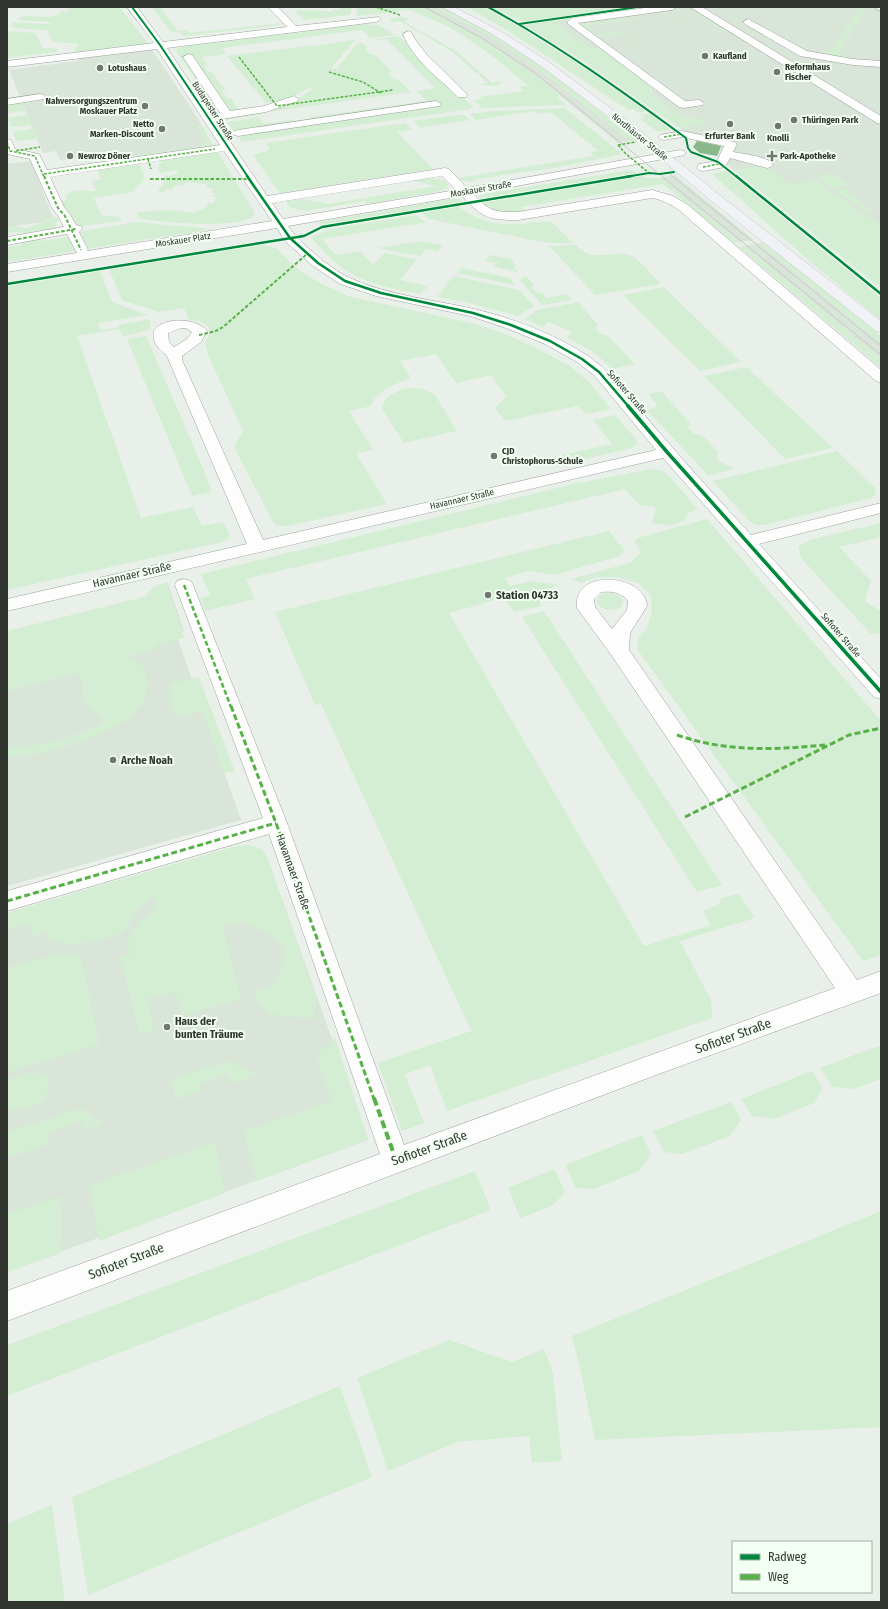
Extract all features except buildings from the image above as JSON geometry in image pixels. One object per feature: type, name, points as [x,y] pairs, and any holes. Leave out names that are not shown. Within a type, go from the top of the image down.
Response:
[{"type":"main road","name":"Nordhäuser Straße","points":[[447,7],[497,32],[545,64],[625,124],[881,328]]},
{"type":"main road","name":"Nordhäuser Straße","points":[[460,7],[528,46],[643,124]]},
{"type":"main road","name":"Nordhäuser Straße","points":[[660,135],[782,240],[822,281]]},
{"type":"street","name":"Budapester Straße","points":[[132,7],[160,45],[221,148],[281,223]]},
{"type":"street","points":[[273,7],[293,28]]},
{"type":"street","points":[[669,7],[573,21],[572,23],[683,105],[699,103]]},
{"type":"street","points":[[695,7],[881,121]]},
{"type":"street","points":[[647,10],[660,19]]},
{"type":"street","points":[[742,18],[804,54],[879,65]]},
{"type":"street","points":[[7,64],[65,54],[160,45],[376,19]]},
{"type":"street","points":[[408,34],[409,40],[418,52],[462,95]]},
{"type":"street","points":[[189,63],[225,115],[266,109],[294,99]]},
{"type":"street","points":[[7,102],[40,97]]},
{"type":"street","points":[[238,133],[436,104]]},
{"type":"street","points":[[660,135],[679,132],[731,144],[726,163]]},
{"type":"street","points":[[679,132],[688,141],[688,148],[692,152],[726,163]]},
{"type":"street","points":[[8,147],[40,147]]},
{"type":"street","points":[[7,268],[82,253],[74,229],[58,208],[35,156],[8,147]]},
{"type":"street","points":[[44,174],[150,164],[221,148]]},
{"type":"street","name":"Moskauer Straße","points":[[281,223],[680,153]]},
{"type":"street","points":[[703,167],[726,163],[741,156],[767,164]]},
{"type":"street","points":[[264,200],[445,172],[481,209],[488,214],[508,216],[528,215],[652,194],[664,196],[672,199],[881,378]]},
{"type":"street","name":"Moskauer Platz","points":[[82,253],[281,223]]},
{"type":"street","name":"Sofioter Straße","points":[[281,223],[290,238],[300,248],[328,271],[345,281],[381,294],[473,313],[511,325],[565,349],[599,372],[667,452],[749,541],[881,692]]},
{"type":"street","points":[[7,241],[74,229]]},
{"type":"street","points":[[174,355],[174,360],[258,546]]},
{"type":"street","name":"Havannaer Straße","points":[[7,605],[667,452]]},
{"type":"street","points":[[749,541],[881,508]]},
{"type":"street","name":"Havannaer Straße","points":[[184,585],[276,823],[396,1160]]},
{"type":"street","points":[[619,651],[852,993]]},
{"type":"street","points":[[7,901],[276,823]]},
{"type":"street","name":"Sofioter Straße","points":[[7,1306],[396,1160],[881,982]]},
{"type":"shaded area","points":[[119,7],[149,45],[76,54],[74,50],[79,44],[53,42],[47,30],[13,28],[11,22],[48,24],[50,22],[17,20],[22,16],[57,16],[62,11],[66,12],[69,9],[66,8]]},
{"type":"shaded area","points":[[152,7],[168,7],[161,9],[178,31],[187,30],[189,33],[283,23],[280,25],[184,36],[179,32],[171,32]]},
{"type":"shaded area","points":[[341,7],[352,7],[350,15],[304,20],[295,11],[313,10],[332,12],[333,9],[339,10]]},
{"type":"shaded area","points":[[357,7],[420,7],[478,38],[512,60],[561,96],[557,97],[566,105],[482,108],[474,100],[481,99],[480,97],[524,91],[519,87],[528,86],[499,61],[449,27],[407,10],[358,16]]},
{"type":"shaded area","points":[[420,7],[435,7],[502,43],[541,70],[630,141],[618,143],[552,89],[496,49],[445,19]]},
{"type":"shaded area","points":[[435,7],[442,7],[449,10],[514,47],[638,140],[630,141],[560,86],[512,51],[462,20]]},
{"type":"shaded area","points":[[467,7],[483,7],[516,25],[574,61],[646,111],[638,113],[634,109],[628,110],[510,32]]},
{"type":"shaded area","points":[[492,7],[631,7],[523,22]]},
{"type":"shaded area","points":[[631,7],[881,7],[881,288],[717,156],[696,151],[693,147],[697,141],[680,128],[582,60],[520,22]]},
{"type":"shaded area","points":[[652,7],[554,22],[592,49],[600,48],[651,84],[652,91],[654,93],[650,94],[682,117],[696,117],[706,124],[680,128],[582,60],[526,25]]},
{"type":"shaded area","points":[[858,7],[875,8],[866,8],[839,53],[848,55],[846,58],[820,54],[821,51],[831,52]]},
{"type":"shaded area","points":[[693,9],[730,31],[726,32],[707,20],[682,24],[696,33],[693,33],[661,13],[673,12],[665,14],[681,23],[706,20],[690,10],[681,11]]},
{"type":"shaded area","points":[[644,16],[646,18],[587,26],[597,34],[616,32],[624,34],[640,44],[628,44],[635,43],[621,34],[597,37],[579,25]]},
{"type":"shaded area","points":[[400,17],[410,19],[403,21],[456,51],[492,83],[501,81],[501,84],[495,86],[481,84],[488,83],[453,52],[400,21],[391,22],[391,19]]},
{"type":"shaded area","points":[[366,24],[380,26],[395,35],[370,38],[362,30],[222,48],[226,54],[202,57],[207,65],[204,66],[208,72],[212,72],[225,90],[222,91],[227,98],[231,98],[240,111],[262,112],[263,114],[226,120],[216,109],[176,51],[177,49],[186,46]]},
{"type":"shaded area","points":[[11,31],[35,33],[43,48],[59,49],[56,52],[7,58],[7,33]]},
{"type":"shaded area","points":[[398,36],[473,107],[470,109],[242,142],[227,122],[259,117],[264,124],[310,119],[310,117],[385,108],[426,100],[417,91],[435,88],[386,39],[371,40]]},
{"type":"shaded area","points":[[365,38],[355,40],[331,68],[336,69],[357,44],[362,42],[368,48],[365,49],[371,55],[374,54],[392,72],[388,73],[395,80],[398,79],[411,92],[268,112],[301,97],[313,89],[308,88],[288,100],[266,103],[227,56],[315,46]]},
{"type":"shaded area","points":[[151,48],[196,116],[213,146],[101,162],[99,160],[85,162],[82,157],[60,160],[56,151],[43,153],[9,70],[78,61],[77,58]]},
{"type":"shaded area","points":[[29,101],[35,103],[23,104],[26,112],[7,113],[7,104]]},
{"type":"shaded area","points":[[565,108],[621,153],[619,155],[548,169],[473,180],[474,182],[464,181],[458,178],[593,156],[590,152],[598,151],[551,112],[539,114],[535,111],[476,120],[470,114],[493,111]]},
{"type":"shaded area","points":[[649,113],[672,130],[658,132],[640,119],[645,118],[641,115]]},
{"type":"shaded area","points":[[27,114],[32,126],[11,127],[8,118]]},
{"type":"shaded area","points":[[464,115],[470,120],[420,128],[413,121]]},
{"type":"shaded area","points":[[405,123],[412,129],[397,132],[433,169],[280,193],[253,155],[267,151],[269,148],[266,143]]},
{"type":"shaded area","points":[[202,125],[213,146],[101,162],[100,160],[201,146],[205,142],[196,126]]},
{"type":"shaded area","points":[[33,127],[37,139],[16,141],[13,132],[31,129]]},
{"type":"shaded area","points":[[697,141],[721,146],[717,156],[700,153],[693,147]]},
{"type":"shaded area","points":[[217,151],[254,212],[254,216],[245,220],[216,224],[164,222],[139,218],[137,213],[156,210],[172,210],[195,213],[197,210],[203,210],[208,203],[213,203],[217,197],[212,197],[214,193],[210,193],[213,188],[205,188],[207,184],[186,182],[183,186],[175,185],[172,190],[166,189],[164,193],[159,192],[160,191],[158,190],[163,185],[164,176],[178,174],[176,170],[160,173],[158,167],[163,159]]},
{"type":"shaded area","points":[[31,161],[53,218],[44,219],[44,222],[7,227],[7,164]]},
{"type":"shaded area","points":[[139,163],[145,178],[132,192],[94,198],[101,215],[120,217],[121,221],[76,227],[66,207],[63,207],[60,201],[66,200],[65,197],[71,192],[96,191],[92,181],[101,180],[97,169]]},
{"type":"shaded area","points":[[764,165],[791,184],[815,180],[881,225],[881,288],[734,170]]},
{"type":"shaded area","points":[[632,170],[637,173],[478,199],[483,194]]},
{"type":"shaded area","points":[[726,171],[881,298],[881,320],[815,266],[712,174]]},
{"type":"shaded area","points":[[832,173],[849,185],[833,188],[816,176]]},
{"type":"shaded area","points":[[675,175],[754,240],[739,242],[660,178]]},
{"type":"shaded area","points":[[641,176],[648,178],[660,178],[739,242],[734,243],[663,184],[521,207],[526,212],[496,211],[485,207],[481,203]]},
{"type":"shaded area","points":[[427,178],[444,180],[449,186],[446,189],[435,192],[368,204],[365,201],[305,211],[291,208],[285,201],[302,199],[329,204],[436,186],[410,180]]},
{"type":"shaded area","points":[[847,188],[851,191],[847,192],[874,211],[868,212],[836,190]]},
{"type":"shaded area","points":[[457,198],[462,202],[321,225],[318,222]]},
{"type":"shaded area","points":[[458,206],[470,215],[492,223],[520,224],[543,221],[552,222],[573,243],[550,243],[537,241],[429,219],[422,213]]},
{"type":"shaded area","points":[[416,215],[422,220],[428,222],[322,239],[336,255],[360,251],[373,265],[385,253],[417,259],[400,280],[428,286],[421,294],[386,287],[353,274],[342,268],[324,252],[311,237],[330,229]]},
{"type":"shaded area","points":[[58,217],[59,221],[55,222],[57,228],[25,233],[7,233],[7,227],[15,226],[26,228],[44,222],[43,219]]},
{"type":"shaded area","points":[[136,222],[213,229],[86,249],[78,232]]},
{"type":"shaded area","points":[[69,237],[76,251],[7,262],[7,247],[21,245],[20,241],[40,238],[41,241]]},
{"type":"shaded area","points":[[419,241],[443,245],[437,251],[426,249],[420,256],[377,248]]},
{"type":"shaded area","points":[[765,242],[881,336],[881,343],[759,243]]},
{"type":"shaded area","points":[[759,243],[881,343],[881,359],[744,246]]},
{"type":"shaded area","points":[[258,244],[276,248],[300,271],[323,285],[351,297],[476,324],[510,336],[538,349],[571,367],[591,384],[611,409],[586,414],[577,406],[505,421],[495,408],[506,396],[491,375],[456,383],[436,354],[400,361],[411,378],[387,388],[377,396],[371,406],[349,411],[373,450],[356,453],[387,504],[287,526],[277,526],[272,520],[234,447],[243,431],[208,355],[205,342],[211,332],[207,326],[202,323],[189,320],[184,308],[159,312],[122,300],[109,269]]},
{"type":"shaded area","points":[[577,245],[582,251],[588,254],[625,254],[632,256],[661,284],[595,295],[549,246]]},
{"type":"shaded area","points":[[744,246],[881,359],[881,368],[739,247]]},
{"type":"shaded area","points":[[490,255],[511,259],[516,265],[514,268],[518,272],[494,267],[496,263],[484,261]]},
{"type":"shaded area","points":[[461,268],[510,278],[515,285],[457,273]]},
{"type":"shaded area","points":[[100,271],[112,302],[148,315],[98,323],[101,330],[149,319],[151,327],[146,331],[123,336],[120,329],[77,336],[141,518],[193,507],[202,526],[223,522],[229,533],[229,538],[222,542],[7,590],[7,286]]},
{"type":"shaded area","points":[[453,276],[519,290],[534,306],[518,316],[465,302],[437,297]]},
{"type":"shaded area","points":[[526,276],[534,285],[532,288],[536,292],[542,293],[546,298],[567,294],[572,300],[542,305],[520,280]]},
{"type":"shaded area","points":[[664,287],[741,362],[700,371],[623,295]]},
{"type":"shaded area","points":[[578,302],[598,325],[595,328],[601,334],[608,336],[635,364],[612,369],[596,354],[567,337],[573,332],[548,322],[542,327],[525,319],[537,310]]},
{"type":"shaded area","points":[[146,336],[212,492],[192,496],[127,339]]},
{"type":"shaded area","points":[[747,367],[833,448],[785,459],[704,376]]},
{"type":"shaded area","points":[[409,388],[424,389],[435,395],[457,431],[404,443],[382,409],[385,400],[391,394]]},
{"type":"shaded area","points":[[661,391],[690,423],[688,427],[693,433],[702,435],[719,453],[716,458],[734,469],[708,476],[647,410],[655,408],[657,404],[648,394]]},
{"type":"shaded area","points":[[615,415],[636,439],[637,444],[632,448],[567,463],[562,455],[612,444],[593,420]]},
{"type":"shaded area","points":[[837,451],[875,488],[876,493],[871,498],[764,525],[756,525],[750,522],[713,481]]},
{"type":"shaded area","points":[[651,469],[663,471],[670,477],[697,509],[688,513],[685,520],[671,526],[652,523],[656,507],[639,505],[625,489],[246,579],[255,599],[205,611],[201,598],[210,595],[201,574],[574,484]]},
{"type":"shaded area","points":[[707,519],[881,721],[881,955],[863,961],[637,649],[638,639],[647,628],[652,611],[651,596],[639,583],[616,577],[596,577],[581,583],[571,579],[630,563],[641,552],[634,541],[641,537]]},
{"type":"shaded area","points":[[881,523],[881,537],[839,547],[871,581],[865,601],[881,612],[881,633],[871,634],[801,558],[798,547],[809,540]]},
{"type":"shaded area","points":[[609,531],[625,551],[619,556],[555,575],[529,571],[504,578],[510,586],[532,581],[559,585],[539,592],[541,606],[515,612],[503,598],[449,613],[644,946],[711,925],[703,911],[721,903],[719,899],[738,893],[755,918],[680,941],[711,1000],[712,1018],[447,1111],[430,1065],[405,1074],[424,1123],[402,1131],[378,1063],[471,1031],[321,704],[315,705],[275,612]]},
{"type":"shaded area","points":[[166,583],[184,638],[156,645],[156,649],[127,657],[142,665],[147,681],[145,697],[134,713],[126,721],[85,740],[34,754],[19,757],[7,757],[7,747],[32,746],[57,741],[104,723],[88,705],[82,695],[82,684],[78,673],[12,690],[7,694],[7,631],[144,597],[154,587]]},
{"type":"shaded area","name":"Arche Noah","points":[[168,583],[184,631],[176,634],[241,820],[7,886],[7,634],[144,601],[158,585]]},
{"type":"shaded area","points":[[610,593],[618,595],[623,600],[622,606],[615,610],[606,610],[599,606],[597,602],[597,598],[602,594]]},
{"type":"shaded area","points":[[544,611],[722,885],[697,892],[522,617]]},
{"type":"shaded area","points":[[199,677],[235,772],[224,773],[203,711],[176,718],[170,696],[172,683]]},
{"type":"shaded area","name":"Haus der bunten Träume","points":[[247,845],[259,848],[266,854],[368,1140],[7,1271],[7,913],[233,847]]},
{"type":"shaded area","points":[[247,845],[259,848],[266,854],[317,1001],[313,1019],[270,1014],[257,1002],[254,991],[271,986],[281,970],[287,949],[273,936],[242,922],[223,926],[241,999],[182,1016],[176,992],[148,999],[154,1030],[140,1034],[120,958],[130,955],[128,940],[139,922],[157,907],[154,897],[135,911],[130,923],[120,934],[87,943],[72,944],[49,940],[48,932],[32,937],[29,923],[7,929],[7,913],[233,847]]},
{"type":"shaded area","points":[[60,953],[81,957],[99,1044],[10,1072],[7,1071],[7,968]]},
{"type":"shaded area","points":[[335,1038],[368,1140],[257,1181],[244,1131],[332,1101],[316,1055]]},
{"type":"shaded area","points":[[881,1045],[881,1079],[853,1089],[833,1087],[820,1068]]},
{"type":"shaded area","points":[[227,1061],[258,1075],[231,1084],[228,1074],[199,1084],[201,1090],[176,1099],[171,1079]]},
{"type":"shaded area","points":[[812,1071],[823,1088],[814,1103],[774,1119],[752,1116],[741,1099]]},
{"type":"shaded area","points":[[32,1072],[48,1076],[47,1094],[43,1100],[32,1107],[7,1110],[7,1079]]},
{"type":"shaded area","points":[[731,1102],[741,1120],[730,1136],[682,1154],[664,1152],[653,1131]]},
{"type":"shaded area","points":[[81,1108],[103,1123],[83,1130],[81,1121],[47,1133],[49,1144],[7,1158],[7,1132]]},
{"type":"shaded area","points":[[642,1135],[651,1154],[639,1171],[594,1189],[576,1188],[565,1165]]},
{"type":"shaded area","points":[[215,1142],[225,1193],[99,1241],[90,1185]]},
{"type":"shaded area","points":[[554,1169],[565,1192],[552,1206],[520,1218],[508,1188]]},
{"type":"shaded area","points":[[475,1171],[491,1210],[7,1396],[7,1345]]},
{"type":"shaded area","points":[[60,1196],[62,1212],[61,1253],[7,1272],[7,1214]]},
{"type":"shaded area","points":[[881,1211],[881,1427],[595,1440],[572,1336]]},
{"type":"shaded area","points":[[449,1340],[512,1362],[544,1349],[553,1373],[562,1461],[532,1463],[529,1436],[457,1442],[388,1471],[357,1378]]},
{"type":"shaded area","points":[[340,1386],[372,1477],[88,1595],[72,1497]]},
{"type":"shaded area","points":[[52,1505],[65,1602],[7,1602],[7,1524]]},
{"type":"tram line","points":[[424,7],[480,37],[534,72],[881,355]]},
{"type":"tram line","points":[[667,172],[881,346]]},
{"type":"marked path","points":[[376,7],[400,15]]},
{"type":"marked path","points":[[239,57],[277,106],[393,90]]},
{"type":"marked path","points":[[329,72],[363,82],[381,93]]},
{"type":"marked path","points":[[664,137],[682,134]]},
{"type":"marked path","points":[[7,142],[10,151],[35,156],[58,208],[65,216],[81,250]]},
{"type":"marked path","points":[[618,145],[636,142]]},
{"type":"marked path","points":[[618,145],[626,154],[649,173]]},
{"type":"marked path","points":[[16,151],[40,147]]},
{"type":"marked path","points":[[44,174],[215,149]]},
{"type":"marked path","points":[[148,159],[151,169]]},
{"type":"marked path","points":[[703,167],[719,164]]},
{"type":"marked path","points":[[150,179],[249,179]]},
{"type":"marked path","points":[[7,241],[76,229]]},
{"type":"marked path","points":[[199,335],[216,331],[223,327],[307,254]]},
{"type":"marked path","points":[[184,585],[276,823],[396,1160]]},
{"type":"marked path","points":[[685,817],[849,735],[881,728]]},
{"type":"marked path","points":[[677,735],[708,744],[754,750],[825,745]]},
{"type":"marked path","points":[[7,901],[276,823]]},
{"type":"cycle path","points":[[132,7],[160,45],[227,147],[290,238],[318,263],[345,281],[381,293],[473,313],[511,325],[550,341],[582,359],[599,372],[667,452],[881,692]]},
{"type":"cycle path","points":[[488,7],[519,24],[578,61],[635,100],[686,138],[688,148],[691,152],[721,164],[881,294]]},
{"type":"cycle path","points":[[519,24],[638,7]]},
{"type":"cycle path","points":[[7,284],[304,236],[322,227],[649,173],[660,174],[674,172]]},
{"type":"place","name":"Kaufland","points":[[705,56]]},
{"type":"place","name":"Lotushaus","points":[[100,68]]},
{"type":"place","name":"Reformhaus Fischer","points":[[777,72]]},
{"type":"place","name":"Nahversorgungszentrum Moskauer Platz","points":[[145,106]]},
{"type":"place","name":"Thüringen Park","points":[[794,120]]},
{"type":"place","name":"Erfurter Bank","points":[[730,124]]},
{"type":"place","name":"Knolli","points":[[778,126]]},
{"type":"place","name":"Netto Marken-Discount","points":[[162,129]]},
{"type":"place","name":"Newroz Döner","points":[[70,156]]},
{"type":"place","name":"Park-Apotheke","points":[[772,156]]},
{"type":"place","name":"CJD Christophorus-Schule","points":[[494,456]]},
{"type":"place","name":"Station 04733","points":[[488,595]]},
{"type":"place","name":"Arche Noah","points":[[113,760]]},
{"type":"place","name":"Haus der bunten Träume","points":[[167,1027]]}]
